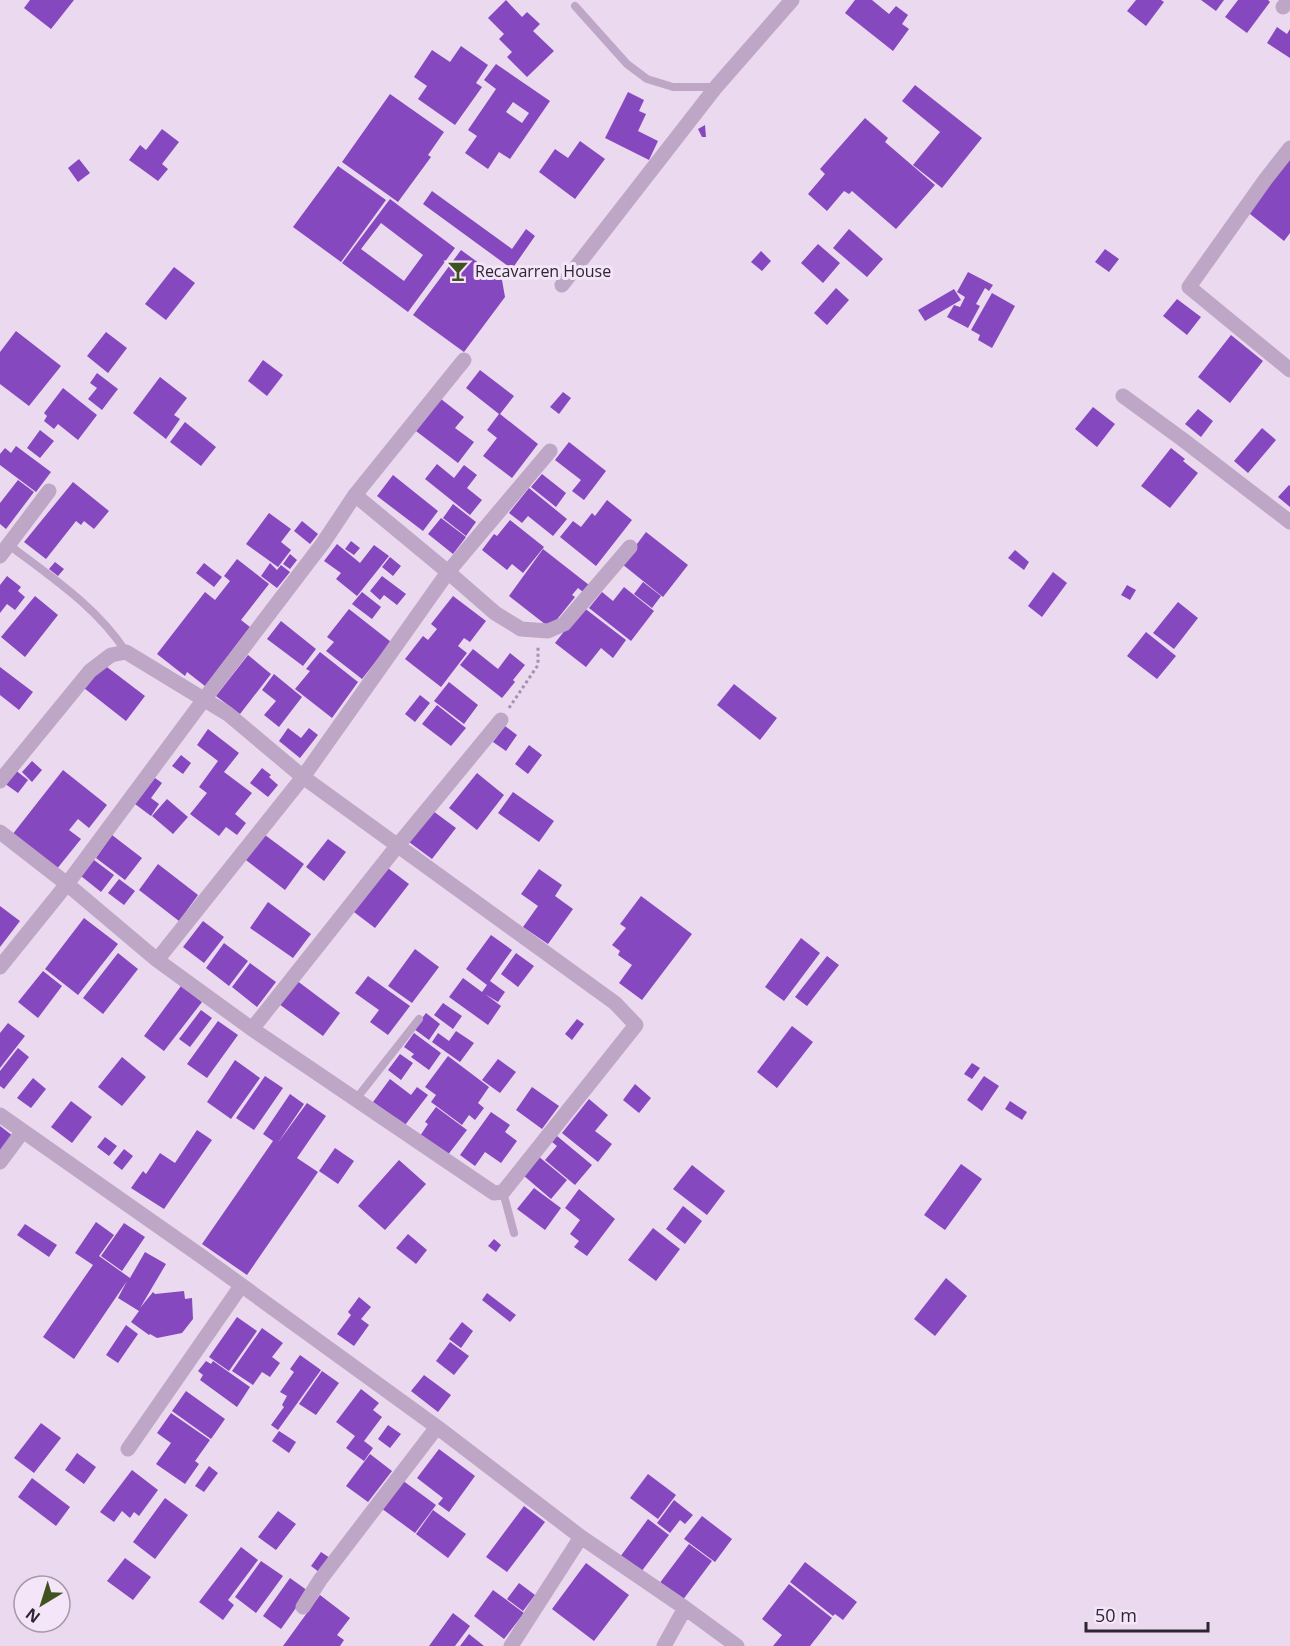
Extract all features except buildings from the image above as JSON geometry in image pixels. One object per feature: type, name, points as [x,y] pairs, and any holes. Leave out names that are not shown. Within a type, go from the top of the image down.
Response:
[{"type":"street","points":[[562,285],[716,87],[792,0]]},
{"type":"street","points":[[1290,148],[1264,180],[1189,286],[1290,370]]},
{"type":"street","points":[[0,967],[67,884],[324,543],[355,495],[464,360]]},
{"type":"street","points":[[1123,396],[1290,522]]},
{"type":"street","points":[[157,960],[303,777],[448,572],[550,451]]},
{"type":"street","points":[[4,551],[49,491]]},
{"type":"street","points":[[355,495],[495,614],[521,629],[548,631],[564,624],[630,547]]},
{"type":"street","points":[[0,781],[90,671],[111,655],[126,652],[228,714],[303,777],[615,1003],[636,1025],[503,1192],[494,1193],[252,1029],[157,960],[67,884],[0,832]]},
{"type":"street","points":[[252,1029],[501,720]]},
{"type":"street","points":[[0,1115],[201,1256],[437,1427],[580,1537],[686,1608],[737,1646]]},
{"type":"street","points":[[0,1162],[23,1131]]},
{"type":"street","points":[[128,1449],[241,1286]]},
{"type":"street","points":[[303,1606],[320,1580],[437,1427]]},
{"type":"street","points":[[512,1646],[580,1537]]},
{"type":"street","points":[[664,1646],[686,1608]]},
{"type":"lane","points":[[575,6],[627,64],[647,79],[673,87],[716,87]]},
{"type":"lane","points":[[4,551],[82,600],[126,652]]},
{"type":"lane","points":[[356,1099],[419,1019]]},
{"type":"lane","points":[[503,1192],[514,1233]]},
{"type":"path","points":[[501,720],[538,665],[539,630]]},
{"type":"place","name":"Recavarren House","points":[[458,271]]}]
